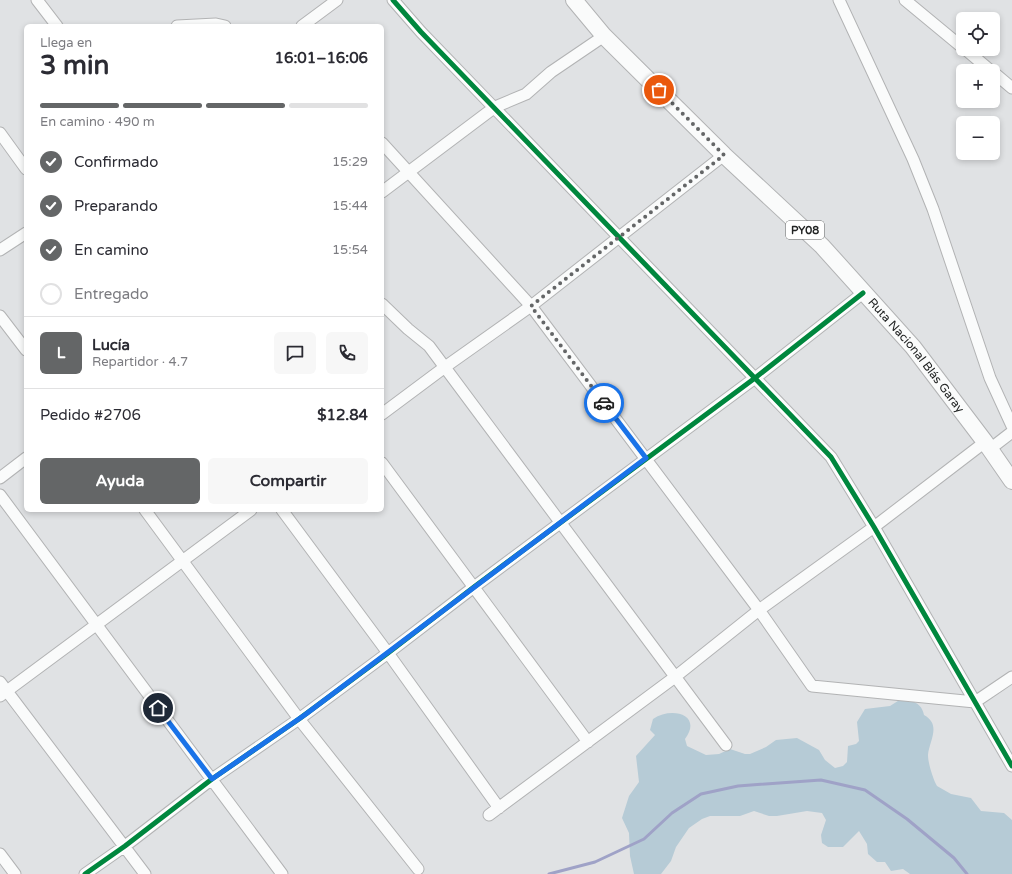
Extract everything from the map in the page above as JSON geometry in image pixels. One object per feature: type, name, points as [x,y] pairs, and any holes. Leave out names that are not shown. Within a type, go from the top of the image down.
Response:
[{"type":"highway","name":"Ruta Nacional Blás Garay","points":[[574,0],[604,36],[724,155],[822,246],[913,347],[988,446],[1012,482]]},
{"type":"street","points":[[37,0],[55,24]]},
{"type":"street","points":[[305,24],[337,0]]},
{"type":"street","points":[[393,0],[421,32],[831,457],[874,527],[1012,766]]},
{"type":"street","points":[[839,0],[913,159],[933,209],[990,378],[1012,426]]},
{"type":"street","points":[[905,0],[956,41]]},
{"type":"street","points":[[384,190],[495,107],[526,94],[551,72],[604,36]]},
{"type":"street","points":[[973,56],[983,64]]},
{"type":"street","points":[[1000,78],[1012,88]]},
{"type":"street","points":[[0,133],[24,166]]},
{"type":"street","points":[[384,145],[531,306],[759,610],[812,686],[975,702],[1012,676]]},
{"type":"street","points":[[384,412],[445,366],[531,306],[724,155]]},
{"type":"street","points":[[0,250],[24,236]]},
{"type":"street","points":[[85,874],[125,846],[212,779],[300,719],[646,458],[755,378],[863,293]]},
{"type":"street","points":[[384,306],[408,329],[429,346],[445,366],[726,745]]},
{"type":"street","points":[[0,316],[24,347]]},
{"type":"street","points":[[490,815],[675,677],[759,610],[988,446],[1012,432]]},
{"type":"street","points":[[0,478],[24,460]]},
{"type":"street","points":[[384,466],[588,742]]},
{"type":"street","points":[[0,495],[282,874]]},
{"type":"street","points":[[146,512],[300,719],[418,869]]},
{"type":"street","points":[[3,694],[96,626],[181,560],[248,512]]},
{"type":"street","points":[[283,512],[388,653],[499,808]]},
{"type":"street","points":[[0,682],[3,694],[125,846],[145,874]]},
{"type":"street","points":[[0,854],[15,874]]},
{"type":"shaded area","points":[[901,699],[913,701],[919,705],[924,715],[932,724],[933,734],[928,758],[937,786],[951,794],[971,798],[981,811],[1004,813],[1012,820],[1012,874],[910,874],[903,869],[891,871],[885,862],[877,862],[868,854],[867,844],[859,831],[843,847],[828,847],[822,843],[821,835],[826,820],[822,813],[807,811],[769,816],[754,811],[740,816],[710,816],[702,819],[689,828],[676,847],[671,861],[661,874],[634,874],[630,856],[629,833],[622,818],[629,796],[639,782],[636,756],[655,735],[650,730],[653,719],[669,713],[683,715],[688,719],[690,724],[690,731],[685,739],[687,746],[706,755],[719,754],[730,749],[745,754],[750,754],[766,747],[776,740],[797,738],[819,750],[825,760],[835,768],[843,766],[847,762],[848,746],[856,744],[859,741],[857,722],[865,709],[890,706]]},
{"type":"waterway","points":[[549,874],[595,862],[644,839],[672,813],[701,794],[738,786],[821,780],[865,790],[907,819],[954,858],[967,874]]},
{"type":"cycle path","points":[[393,0],[421,32],[831,457],[874,527],[1012,766]]},
{"type":"cycle path","points":[[85,874],[125,846],[212,779],[299,719],[388,653],[474,587],[755,378],[863,293]]},
{"type":"way so far","points":[[604,403],[531,306],[724,155],[659,90]]},
{"type":"route","points":[[158,708],[212,779],[287,728],[646,458],[604,403]]}]
